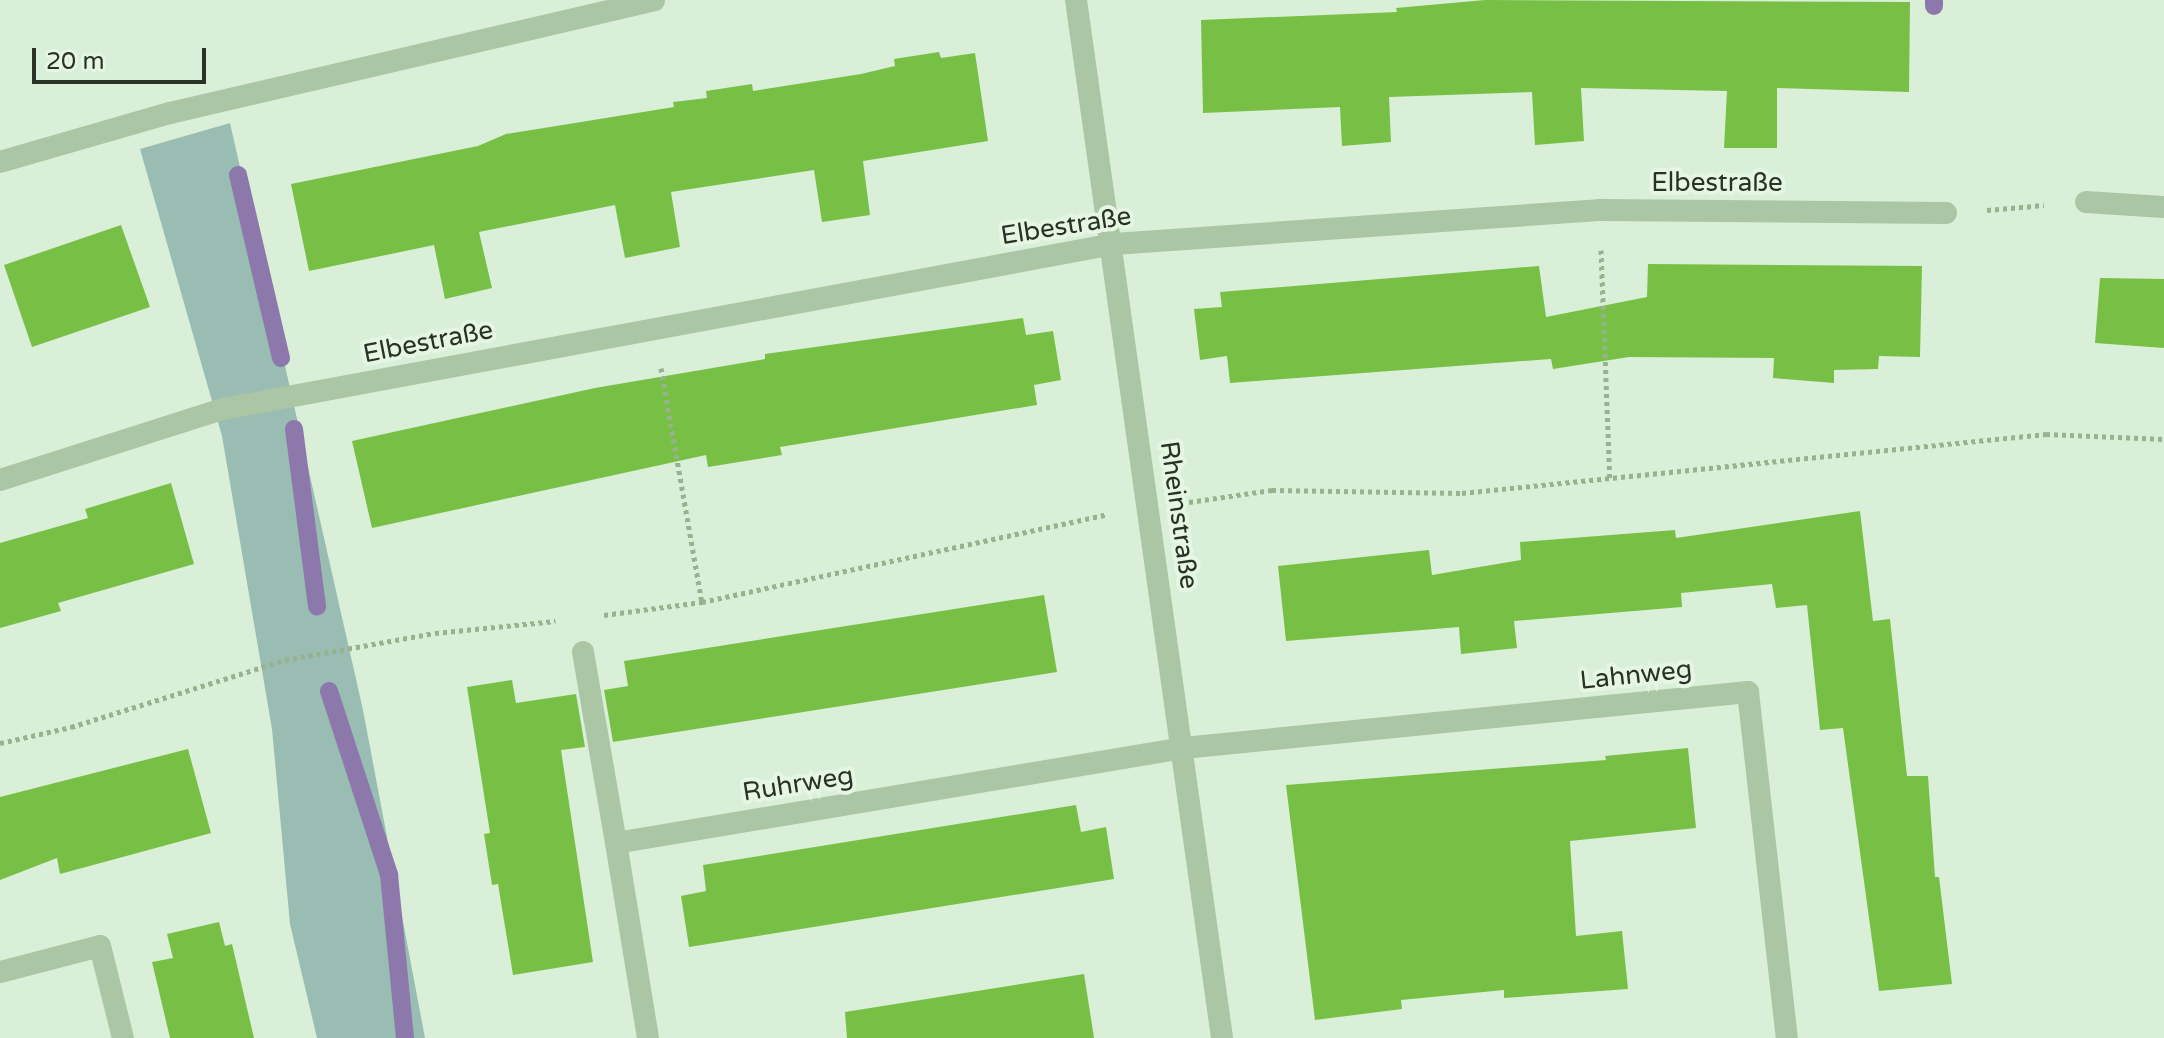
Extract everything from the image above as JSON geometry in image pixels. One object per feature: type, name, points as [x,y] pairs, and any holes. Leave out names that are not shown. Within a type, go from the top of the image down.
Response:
[{"type":"street","points":[[0,162],[170,113],[654,0]]},
{"type":"street","name":"Rheinstraße","points":[[1076,0],[1114,244],[1222,1038]]},
{"type":"street","points":[[2086,202],[2164,207]]},
{"type":"street","name":"Elbestraße","points":[[0,480],[223,409],[1114,244],[1599,210],[1946,213]]},
{"type":"street","points":[[583,652],[648,1038]]},
{"type":"street","name":"Lahnweg","points":[[1183,748],[1748,692],[1787,1038]]},
{"type":"street","name":"Ruhrweg","points":[[616,843],[1183,748]]},
{"type":"street","points":[[0,972],[100,946],[123,1038]]},
{"type":"path","points":[[1946,213],[2086,202]]},
{"type":"path","points":[[1599,210],[1610,481]]},
{"type":"path","points":[[654,328],[702,602]]},
{"type":"path","points":[[593,617],[702,602],[1029,528],[1272,490],[1462,493],[1610,481],[2046,434],[2164,439]]},
{"type":"path","points":[[0,743],[71,727],[285,660],[435,633],[562,620]]},
{"type":"shaded area","points":[[230,123],[363,710],[425,1038],[317,1038],[290,924],[272,729],[222,436],[140,149]]},
{"type":"building","points":[[1485,0],[1910,2],[1909,92],[1777,88],[1777,148],[1724,148],[1727,91],[1581,88],[1584,141],[1535,145],[1532,92],[1389,97],[1391,142],[1342,146],[1340,107],[1203,113],[1201,20],[1397,12],[1396,8]]},
{"type":"building","points":[[939,52],[941,58],[975,53],[988,141],[863,161],[870,215],[822,222],[814,170],[671,192],[680,247],[625,258],[615,205],[479,232],[492,288],[445,299],[434,245],[309,271],[291,184],[478,146],[506,134],[674,107],[673,102],[707,98],[706,91],[752,84],[753,91],[861,74],[895,66],[894,59]]},
{"type":"building","points":[[121,225],[150,307],[32,347],[4,265]]},
{"type":"building","points":[[1648,264],[1922,266],[1920,357],[1879,356],[1878,369],[1834,370],[1834,383],[1773,378],[1774,358],[1629,357],[1553,369],[1551,359],[1230,383],[1227,356],[1200,360],[1194,309],[1222,307],[1220,292],[1539,266],[1546,317],[1647,297]]},
{"type":"building","points":[[2100,278],[2164,279],[2164,348],[2095,343]]},
{"type":"building","points":[[1023,318],[1026,335],[1053,331],[1061,380],[1034,385],[1037,405],[780,447],[782,455],[708,467],[706,455],[372,528],[352,441],[595,388],[765,359],[765,354]]},
{"type":"building","points":[[171,483],[194,564],[58,603],[61,611],[0,628],[0,543],[88,518],[85,509]]},
{"type":"building","points":[[1860,511],[1873,621],[1890,619],[1907,776],[1928,776],[1935,877],[1939,877],[1952,984],[1879,991],[1843,728],[1820,730],[1807,605],[1776,608],[1772,584],[1681,593],[1682,607],[1514,621],[1517,648],[1461,654],[1459,627],[1286,641],[1278,566],[1429,550],[1432,575],[1521,560],[1520,542],[1675,530],[1676,538]]},
{"type":"building","points":[[1044,595],[1057,672],[613,742],[604,690],[628,686],[624,661]]},
{"type":"building","points":[[512,680],[516,703],[576,694],[585,747],[561,750],[593,962],[513,975],[498,884],[492,885],[484,834],[490,833],[467,687]]},
{"type":"building","points":[[1688,748],[1696,828],[1570,841],[1576,936],[1622,931],[1628,989],[1504,998],[1504,990],[1401,1000],[1402,1009],[1315,1020],[1286,785],[1606,760],[1605,756]]},
{"type":"building","points":[[188,749],[211,833],[60,874],[57,858],[0,880],[0,797]]},
{"type":"building","points":[[1076,805],[1081,832],[1106,827],[1114,879],[689,947],[681,896],[706,891],[703,865]]},
{"type":"building","points":[[219,922],[225,946],[232,944],[254,1038],[170,1038],[152,962],[173,958],[167,934]]},
{"type":"building","points":[[1084,974],[1094,1038],[847,1038],[845,1012]]},
{"type":"waterway","points":[[1934,0],[1934,6]]},
{"type":"waterway","points":[[238,175],[281,358]]},
{"type":"waterway","points":[[294,429],[317,607]]},
{"type":"waterway","points":[[329,691],[389,875],[405,1038]]}]
